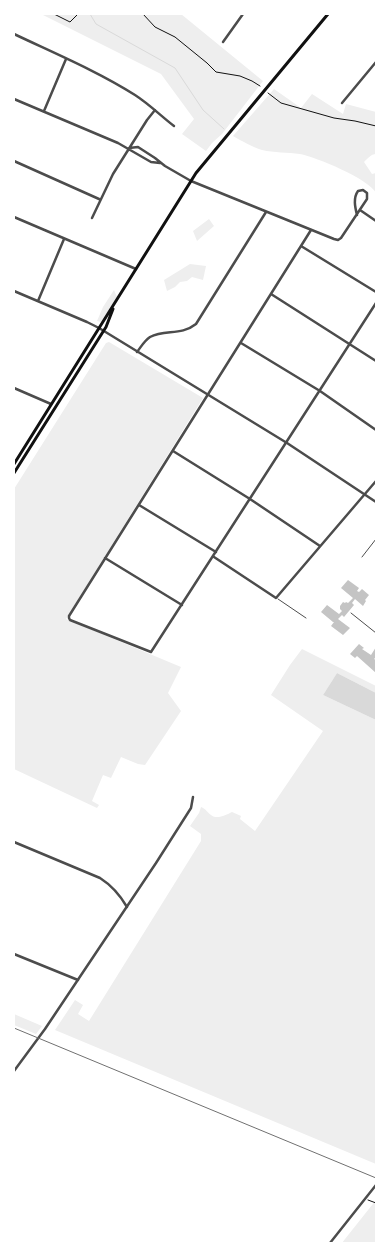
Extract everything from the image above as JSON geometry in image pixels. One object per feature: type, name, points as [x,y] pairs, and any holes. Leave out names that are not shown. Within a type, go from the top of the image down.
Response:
[{"type":"main road","points":[[14,464],[191,181],[328,14]]},
{"type":"main road","points":[[14,473],[103,331],[110,319],[115,304]]},
{"type":"main road","points":[[51,404],[56,407]]},
{"type":"street","points":[[223,42],[243,14]]},
{"type":"street","points":[[14,34],[118,85],[136,96],[174,126]]},
{"type":"street","points":[[44,111],[66,59]]},
{"type":"street","points":[[342,103],[376,63]]},
{"type":"street","points":[[14,99],[129,148],[154,164],[161,163]]},
{"type":"street","points":[[92,218],[113,174],[155,110]]},
{"type":"street","points":[[129,148],[138,147],[191,181],[327,237],[338,240],[341,238],[357,215],[368,197],[367,193],[363,190],[358,190],[356,194],[357,215]]},
{"type":"street","points":[[14,162],[100,199]]},
{"type":"street","points":[[360,210],[376,221]]},
{"type":"street","points":[[137,352],[149,338],[156,335],[183,331],[196,324],[266,211]]},
{"type":"street","points":[[14,218],[136,269]]},
{"type":"street","points":[[311,230],[69,618],[151,652],[376,303]]},
{"type":"street","points":[[38,301],[64,239]]},
{"type":"street","points":[[301,245],[376,292]]},
{"type":"street","points":[[14,292],[99,328],[287,442],[376,502]]},
{"type":"street","points":[[271,294],[376,361]]},
{"type":"street","points":[[241,342],[320,391],[376,430]]},
{"type":"street","points":[[14,388],[51,404]]},
{"type":"street","points":[[173,451],[320,546]]},
{"type":"street","points":[[213,557],[276,598],[376,481]]},
{"type":"street","points":[[139,505],[216,552]]},
{"type":"street","points":[[105,558],[182,605]]},
{"type":"street","points":[[14,1071],[45,1029],[156,863],[191,808],[193,797]]},
{"type":"street","points":[[14,842],[100,878],[111,886],[127,907]]},
{"type":"street","points":[[14,954],[78,980]]},
{"type":"street","points":[[330,1243],[376,1185]]},
{"type":"lane","points":[[362,557],[376,539]]},
{"type":"lane","points":[[276,598],[306,618]]},
{"type":"lane","points":[[351,613],[376,634]]},
{"type":"path","points":[[54,14],[70,22],[78,14]]},
{"type":"path","points":[[143,14],[150,24],[175,37],[216,72],[240,76],[260,86]]},
{"type":"path","points":[[268,94],[281,103],[334,118],[376,126]]},
{"type":"path","points":[[364,1199],[376,1203]]},
{"type":"shaded area","points":[[41,14],[181,14],[263,81],[222,134],[206,151],[182,134],[194,119],[161,74]]},
{"type":"shaded area","points":[[274,89],[301,108],[312,94],[343,114],[346,104],[376,112],[376,154],[364,162],[372,174],[376,173],[376,193],[371,187],[353,175],[318,159],[300,154],[262,150],[233,136]]},
{"type":"shaded area","points":[[209,219],[214,226],[197,241],[193,231]]},
{"type":"shaded area","points":[[190,264],[206,266],[203,280],[192,277],[187,281],[180,282],[167,291],[164,280]]},
{"type":"shaded area","points":[[114,290],[117,297],[101,322],[97,321],[103,307]]},
{"type":"shaded area","points":[[109,342],[203,398],[66,619],[181,667],[168,693],[181,711],[145,765],[121,757],[111,778],[103,775],[92,801],[99,805],[97,808],[14,769],[14,489],[106,343]]},
{"type":"shaded area","points":[[302,649],[376,686],[376,693],[337,673],[323,695],[376,720],[376,1164],[55,1030],[75,1000],[83,1005],[78,1014],[89,1021],[201,841],[201,834],[190,826],[201,807],[216,817],[232,812],[241,816],[240,819],[255,831],[323,731],[271,695]]},
{"type":"shaded area","points":[[337,673],[376,693],[376,720],[323,695]]},
{"type":"shaded area","points":[[14,1014],[42,1026],[36,1034],[14,1025]]},
{"type":"shaded area","points":[[376,1200],[376,1243],[342,1243],[345,1239]]},
{"type":"building","points":[[348,580],[359,588],[357,591],[359,592],[362,589],[369,595],[363,606],[355,599],[352,603],[354,605],[344,617],[342,615],[338,619],[350,628],[343,635],[331,626],[334,622],[321,612],[327,605],[339,614],[342,611],[340,606],[343,602],[348,603],[353,598],[341,588]]},
{"type":"building","points":[[359,644],[364,648],[362,649],[371,655],[376,647],[376,657],[374,659],[376,660],[376,673],[357,656],[355,658],[350,654]]},
{"type":"waterway","points":[[90,14],[96,24],[175,68],[203,110],[224,129]]},
{"type":"railway","points":[[14,1028],[376,1178]]}]
